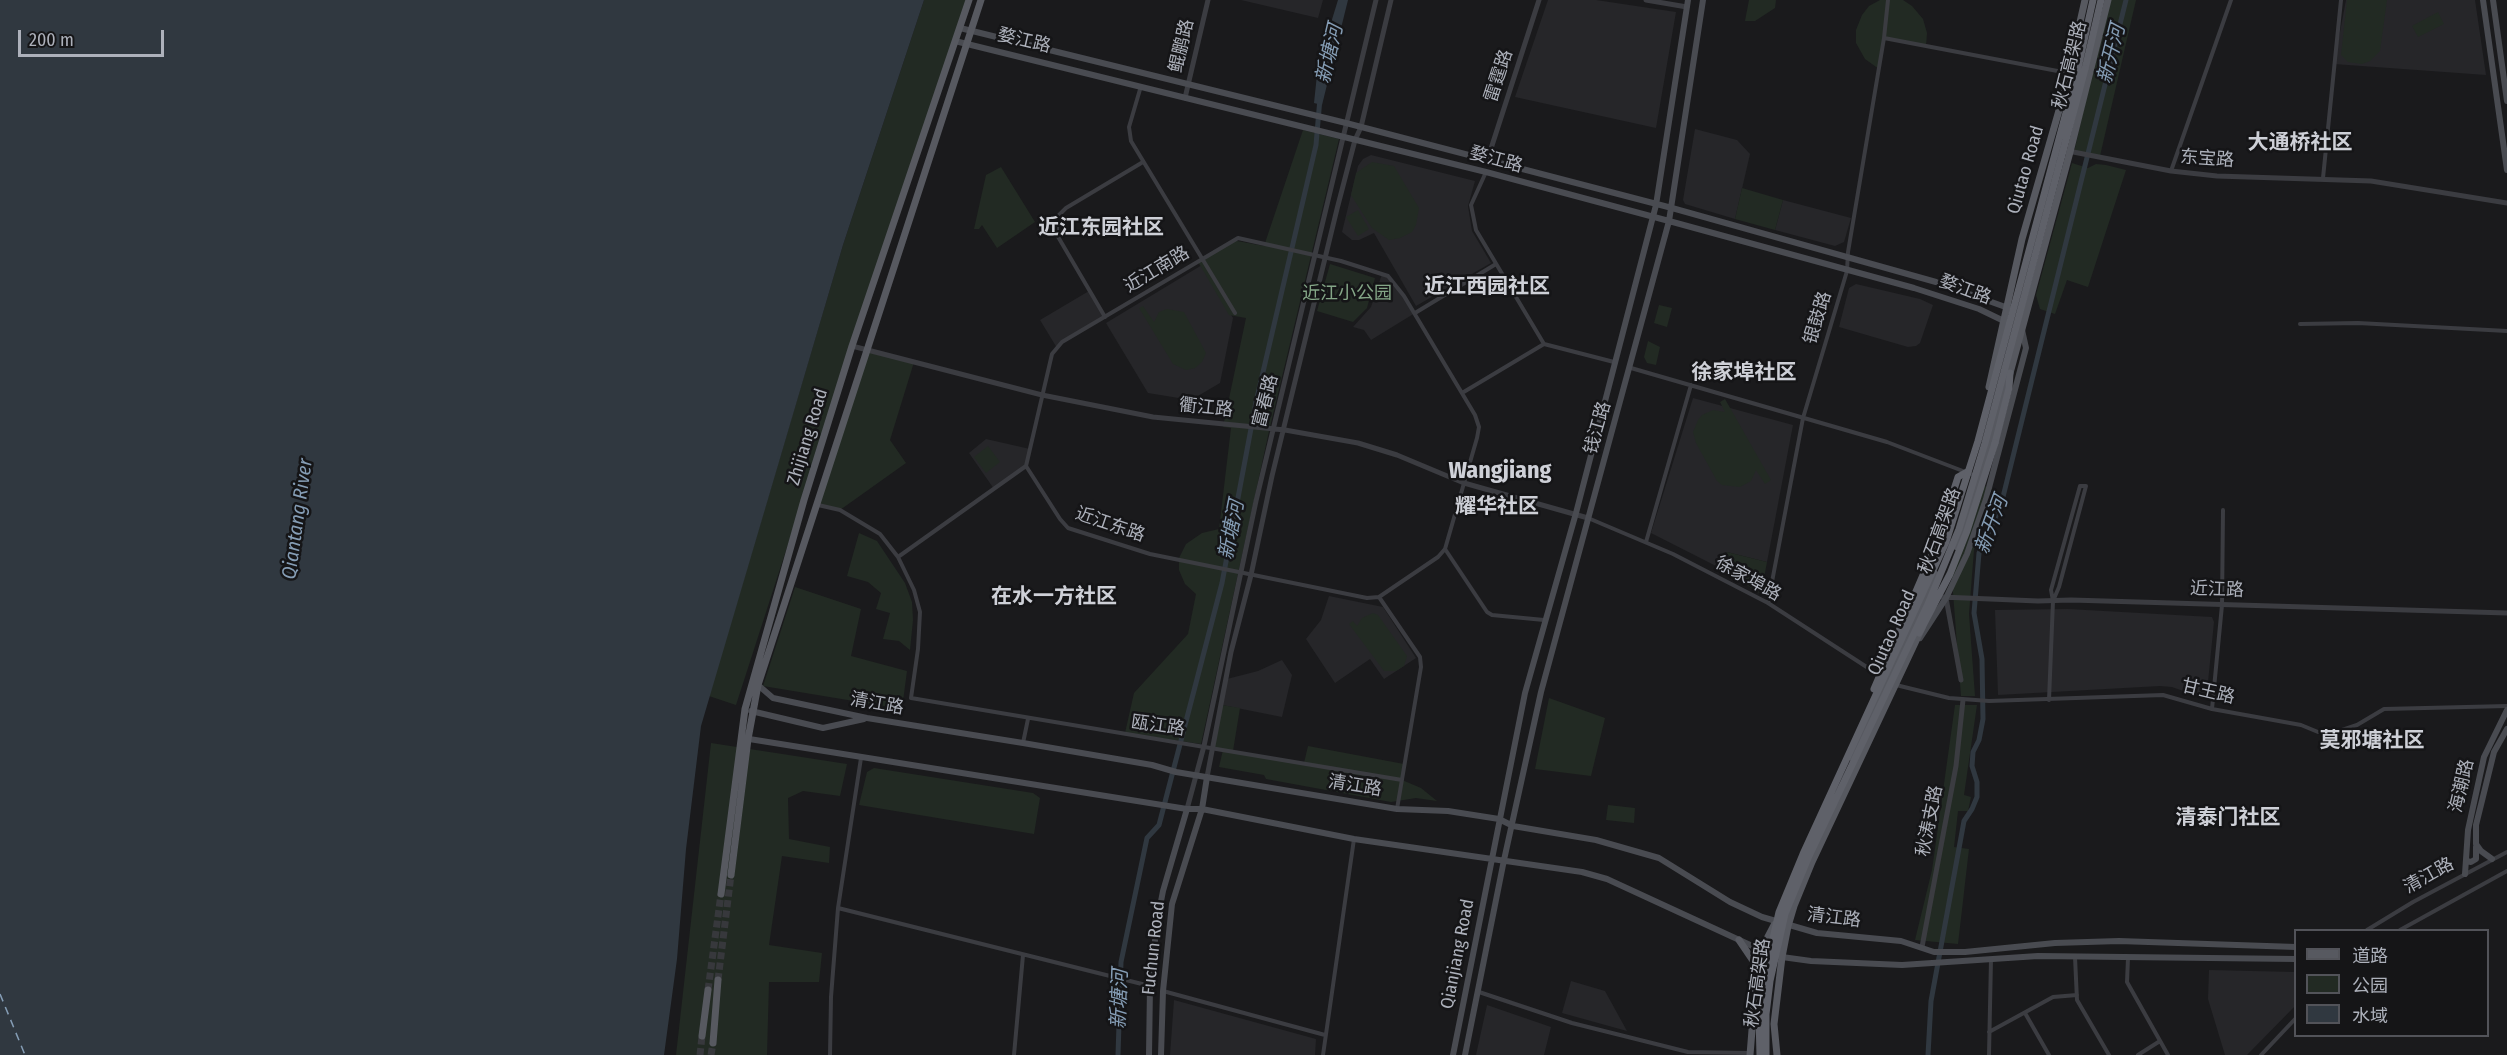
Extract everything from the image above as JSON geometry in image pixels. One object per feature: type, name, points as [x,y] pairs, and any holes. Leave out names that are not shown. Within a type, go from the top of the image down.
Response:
[{"type":"highway","name":"秋石高架路","points":[[1760,1055],[1759,1018],[1766,969],[1779,912],[1819,819],[1921,601],[1952,525],[1973,458],[2056,152],[2093,0]]},
{"type":"highway","name":"秋石高架路","points":[[1766,1055],[1766,1014],[1770,981],[1785,914],[1809,856],[1928,604],[1959,529],[2066,148],[2101,0]]},
{"type":"highway","points":[[1843,785],[1860,758],[1911,646],[1950,574],[1967,531],[1995,444],[2009,388],[2010,373]]},
{"type":"highway","points":[[1819,819],[1826,798],[1936,545],[1958,477],[1967,472]]},
{"type":"main road","name":"Zhijiang Road","points":[[721,894],[749,710],[804,500],[852,345],[969,0]]},
{"type":"main road","name":"Zhijiang Road","points":[[749,710],[981,0]]},
{"type":"main road","name":"钱江路","points":[[1504,860],[1541,692],[1631,368],[1669,221],[1703,0]]},
{"type":"main road","name":"Qiutao Road","points":[[1750,1054],[1761,950],[1776,922],[1783,894],[1803,849],[1839,782],[1928,591],[1958,509],[2006,307],[2085,0]]},
{"type":"main road","name":"Qiutao Road","points":[[1777,1055],[1774,1024],[1788,926],[1812,862],[1913,649],[1958,546],[2010,373],[2109,0]]},
{"type":"main road","points":[[2483,0],[2507,170]]},
{"type":"main road","points":[[2493,0],[2507,100]]},
{"type":"main road","name":"钱江路","points":[[1492,859],[1524,697],[1576,513],[1654,217],[1688,4]]},
{"type":"main road","name":"婺江路","points":[[960,28],[1189,83],[1672,208],[1936,282],[2024,315]]},
{"type":"main road","name":"婺江路","points":[[955,41],[1486,172],[1669,221],[1914,288],[1979,309],[2022,328]]},
{"type":"main road","points":[[1913,649],[1946,598],[1966,554],[1991,482],[2026,348],[2022,328]]},
{"type":"main road","name":"清江路","points":[[758,685],[773,698],[867,718],[1152,765],[1173,771],[1397,809],[1448,811],[1499,819],[1513,826],[1596,840],[1659,858],[1730,902],[1788,926],[1817,933],[1901,941],[1934,952],[1966,956]]},
{"type":"main road","name":"海潮路","points":[[2464,874],[2467,861],[2468,830],[2484,757],[2507,708]]},
{"type":"main road","points":[[749,710],[823,728],[867,718]]},
{"type":"main road","name":"海潮路","points":[[2476,843],[2476,825],[2488,770],[2494,752],[2507,729]]},
{"type":"main road","name":"Zhijiang Road","points":[[731,875],[744,738]]},
{"type":"main road","points":[[744,738],[1164,806],[1202,809],[1354,839],[1582,872],[1607,879],[1761,950],[1782,957],[1811,961],[1902,965],[1932,963],[2055,943],[2119,941],[2294,947]]},
{"type":"main road","name":"Fuchun Road","points":[[1161,1055],[1163,992],[1172,904],[1202,809],[1207,777]]},
{"type":"main road","name":"Fuchun Road","points":[[1149,1055],[1150,986],[1157,922],[1163,891],[1187,809]]},
{"type":"main road","points":[[2467,861],[2471,862],[2476,859],[2476,843]]},
{"type":"main road","points":[[2476,843],[2481,851],[2492,859]]},
{"type":"main road","name":"Qianjiang Road","points":[[1453,1055],[1492,859]]},
{"type":"main road","name":"Qianjiang Road","points":[[1465,1055],[1504,860]]},
{"type":"main road","points":[[1739,940],[1758,968]]},
{"type":"main road","points":[[1966,956],[2294,959]]},
{"type":"main road","points":[[713,1043],[718,980]]},
{"type":"main road","points":[[702,1036],[708,990]]},
{"type":"street","name":"鲲鹏路","points":[[1185,98],[1208,0]]},
{"type":"street","name":"富春路","points":[[1187,809],[1204,746],[1256,501],[1317,256],[1376,0]]},
{"type":"street","name":"富春路","points":[[1207,777],[1231,652],[1268,494],[1391,0]]},
{"type":"street","name":"雷霆路","points":[[1487,161],[1539,0]]},
{"type":"street","points":[[1646,0],[1688,4]]},
{"type":"street","name":"银鼓路","points":[[1768,603],[1803,418],[1847,271],[1847,257],[1884,38],[1888,0]]},
{"type":"street","points":[[2171,171],[2231,0]]},
{"type":"street","points":[[2323,178],[2341,0]]},
{"type":"street","points":[[1884,38],[2068,73]]},
{"type":"street","points":[[1142,86],[1130,127],[1131,141],[1235,313]]},
{"type":"street","name":"东宝路","points":[[2049,146],[2171,171],[2217,176],[2371,181],[2507,203]]},
{"type":"street","points":[[1105,316],[1057,235],[1059,215],[1066,208],[1143,162]]},
{"type":"street","points":[[1486,172],[1471,205],[1476,230],[1544,344],[1614,362]]},
{"type":"street","name":"近江南路","points":[[1042,395],[1052,354],[1062,342],[1238,238],[1363,266],[1388,276],[1404,296],[1475,415],[1479,427],[1445,549]]},
{"type":"street","points":[[1415,313],[1496,264]]},
{"type":"street","points":[[2300,324],[2358,323],[2507,331]]},
{"type":"street","points":[[1462,393],[1544,344]]},
{"type":"street","name":"衢江路","points":[[852,345],[1042,395],[1153,417],[1285,430],[1358,443],[1397,455],[1464,483],[1588,518]]},
{"type":"street","points":[[1631,368],[1887,442],[1991,482]]},
{"type":"street","points":[[1646,542],[1691,385]]},
{"type":"street","points":[[817,504],[840,510],[880,534],[898,557],[1026,466],[1042,395]]},
{"type":"street","name":"近江东路","points":[[1026,466],[1068,528],[1150,554],[1367,598],[1379,597]]},
{"type":"street","points":[[2049,700],[2053,601],[2051,590],[2080,486],[2086,486],[2059,587],[2053,601]]},
{"type":"street","points":[[2212,709],[2222,605],[2223,510]]},
{"type":"street","name":"徐家埠路","points":[[1588,518],[1673,554],[1768,603],[1887,680]]},
{"type":"street","points":[[1397,809],[1420,676],[1420,657],[1379,597],[1438,557],[1445,549],[1487,612],[1492,615],[1544,620]]},
{"type":"street","name":"瓯江路","points":[[898,557],[914,590],[920,612],[918,649],[911,698],[1402,780]]},
{"type":"street","name":"近江路","points":[[1928,591],[1946,598],[1989,600],[2507,613]]},
{"type":"street","points":[[1946,598],[1961,680]]},
{"type":"street","name":"甘王路","points":[[1896,685],[1949,698],[1989,701],[2163,695],[2212,709],[2275,720],[2318,732],[2342,730],[2357,725],[2384,709],[2507,708]]},
{"type":"street","name":"秋涛支路","points":[[1922,947],[1956,766],[1963,700]]},
{"type":"street","points":[[1023,743],[1028,719]]},
{"type":"street","points":[[830,1055],[831,998],[838,908],[861,758]]},
{"type":"street","points":[[1323,1055],[1324,1035],[1354,839]]},
{"type":"street","name":"清江路","points":[[2369,929],[2507,852]]},
{"type":"street","name":"清江路","points":[[2402,929],[2507,871]]},
{"type":"street","points":[[838,908],[1150,986]]},
{"type":"street","points":[[1014,1055],[1023,955]]},
{"type":"street","points":[[2075,957],[2078,1000],[2109,1055]]},
{"type":"street","points":[[1989,1055],[1991,958]]},
{"type":"street","points":[[2128,958],[2127,982],[2168,1055]]},
{"type":"street","points":[[1163,992],[1324,1035]]},
{"type":"street","points":[[1479,992],[1572,1023],[1688,1054],[1750,1054]]},
{"type":"street","points":[[1989,1032],[2053,997],[2077,995]]},
{"type":"street","points":[[2025,1013],[2049,1055]]},
{"type":"street","points":[[2261,1055],[2294,1019]]},
{"type":"street","points":[[2138,1055],[2160,1041]]},
{"type":"shaded area","points":[[1241,0],[1323,0],[1318,18]]},
{"type":"shaded area","points":[[1548,0],[1596,0],[1676,12],[1656,128],[1515,97]]},
{"type":"shaded area","points":[[2346,0],[2475,0],[2486,75],[2334,64]]},
{"type":"shaded area","points":[[1695,129],[1737,140],[1750,154],[1735,219],[1685,204],[1683,200]]},
{"type":"shaded area","points":[[1371,155],[1475,181],[1468,206],[1472,231],[1491,263],[1416,306],[1374,233],[1359,240],[1352,240],[1342,232],[1358,166],[1363,159]]},
{"type":"shaded area","points":[[1783,200],[1851,218],[1844,242],[1835,246],[1775,230]]},
{"type":"shaded area","points":[[1202,265],[1233,318],[1220,383],[1191,400],[1148,393],[1106,323]]},
{"type":"shaded area","points":[[1382,274],[1388,276],[1415,313],[1371,340],[1364,330],[1353,327],[1371,307]]},
{"type":"shaded area","points":[[1856,284],[1920,299],[1933,305],[1920,343],[1908,347],[1839,327],[1849,288]]},
{"type":"shaded area","points":[[1089,291],[1105,317],[1062,342],[1057,348],[1040,320]]},
{"type":"shaded area","points":[[1693,398],[1793,425],[1767,562],[1727,552],[1716,566],[1651,533]]},
{"type":"shaded area","points":[[986,439],[1030,449],[1026,466],[994,489],[969,453]]},
{"type":"shaded area","points":[[1329,596],[1383,607],[1416,658],[1384,679],[1370,659],[1335,683],[1306,639],[1321,620]]},
{"type":"shaded area","points":[[2068,609],[2212,617],[2214,622],[2207,692],[2200,697],[2172,687],[2160,686],[1998,695],[1995,610]]},
{"type":"shaded area","points":[[1282,660],[1292,675],[1282,717],[1222,705],[1227,679],[1258,671]]},
{"type":"shaded area","points":[[2209,970],[2294,972],[2294,1007],[2247,1055],[2225,1055],[2208,999]]},
{"type":"shaded area","points":[[1571,981],[1605,991],[1627,1031],[1562,1013]]},
{"type":"shaded area","points":[[1174,1000],[1316,1039],[1315,1055],[1170,1055]]},
{"type":"shaded area","points":[[1487,1005],[1551,1027],[1544,1055],[1476,1055]]},
{"type":"green space","points":[[924,0],[968,0],[852,346],[736,705],[709,696],[843,245]]},
{"type":"green space","points":[[1749,0],[1776,0],[1775,8],[1755,21],[1745,21]]},
{"type":"green space","points":[[1880,0],[1903,0],[1912,6],[1923,19],[1927,33],[1926,46],[1884,38],[1879,69],[1865,59],[1856,43],[1856,30],[1862,15],[1869,6]]},
{"type":"green space","points":[[2109,0],[2136,0],[2100,156],[2074,152]]},
{"type":"green space","points":[[2347,0],[2387,0],[2380,51],[2370,61],[2362,64],[2348,62],[2341,55]]},
{"type":"green space","points":[[2438,12],[2444,24],[2418,37],[2412,26]]},
{"type":"green space","points":[[1303,130],[1339,139],[1269,431],[1201,744],[1125,733],[1134,693],[1188,634],[1196,594],[1185,584],[1179,570],[1179,558],[1186,544],[1202,533],[1219,529],[1231,428],[1223,427],[1246,318],[1229,315],[1197,260],[1232,240],[1264,246]]},
{"type":"green space","points":[[1372,162],[1394,166],[1419,208],[1416,225],[1412,232],[1400,238],[1389,240],[1372,228],[1351,195],[1356,173]]},
{"type":"green space","points":[[2072,163],[2088,168],[2096,164],[2126,170],[2088,287],[2067,280],[2055,314],[2040,309],[2036,295]]},
{"type":"green space","points":[[1001,167],[1035,222],[997,248],[982,225],[979,229],[974,229],[986,175]]},
{"type":"green space","points":[[1742,188],[1783,200],[1775,230],[1735,219]]},
{"type":"green space","points":[[1358,210],[1369,229],[1358,236],[1346,217]]},
{"type":"green space","name":"近江小公园","points":[[1330,264],[1375,278],[1367,308],[1353,322],[1317,311]]},
{"type":"green space","points":[[1659,305],[1672,308],[1667,327],[1654,323]]},
{"type":"green space","points":[[1143,306],[1154,322],[1159,312],[1167,309],[1184,312],[1206,353],[1202,362],[1195,368],[1186,370],[1173,364],[1139,308]]},
{"type":"green space","points":[[1648,341],[1660,347],[1656,365],[1647,363],[1644,357]]},
{"type":"green space","points":[[868,351],[914,362],[890,440],[906,463],[840,510],[817,505]]},
{"type":"green space","points":[[1725,399],[1771,480],[1765,484],[1756,470],[1751,481],[1740,487],[1722,485],[1717,481],[1696,443],[1693,432],[1698,420],[1702,415],[1713,410],[1725,412],[1720,402]]},
{"type":"green space","points":[[988,446],[1000,462],[986,473],[974,457]]},
{"type":"green space","points":[[1977,484],[1998,490],[1974,550],[1969,614],[1975,696],[1961,696],[1951,567]]},
{"type":"green space","points":[[859,533],[877,541],[905,583],[912,602],[910,650],[899,641],[883,639],[890,613],[876,609],[881,593],[868,582],[847,576]]},
{"type":"green space","points":[[1727,552],[1767,562],[1761,594],[1716,566]]},
{"type":"green space","points":[[795,587],[861,609],[851,656],[907,671],[902,709],[763,686]]},
{"type":"green space","points":[[1373,613],[1378,615],[1407,656],[1404,666],[1396,671],[1384,671],[1349,624],[1353,621],[1357,626],[1362,618]]},
{"type":"green space","points":[[1549,698],[1605,718],[1591,776],[1535,769]]},
{"type":"green space","points":[[1222,705],[1240,708],[1233,751],[1304,763],[1308,746],[1404,764],[1402,780],[1421,788],[1437,801],[1416,798],[1391,802],[1266,779],[1264,775],[1219,767],[1223,750],[1212,748]]},
{"type":"green space","points":[[1955,705],[1977,705],[1964,795],[1971,797],[1968,811],[1958,811],[1954,847],[1969,849],[1958,944],[1915,940],[1932,870]]},
{"type":"green space","points":[[711,743],[847,764],[840,796],[803,791],[788,798],[789,839],[830,847],[829,863],[782,856],[769,945],[822,953],[819,982],[769,982],[767,1055],[676,1055]]},
{"type":"green space","points":[[874,768],[1033,793],[1040,798],[1034,834],[859,805],[867,772]]},
{"type":"green space","points":[[1608,805],[1635,808],[1634,823],[1606,820]]},
{"type":"water","name":"Qiantang River","points":[[0,0],[924,0],[843,245],[701,726],[686,849],[677,959],[664,1055],[0,1055]]},
{"type":"water","points":[[1338,0],[1348,0],[1322,105],[1314,103],[1318,65]]},
{"type":"waterway","name":"新开河","points":[[1928,1055],[1931,1001],[1964,821],[1977,797],[1977,782],[1972,766],[1973,752],[1979,740],[1983,719],[1982,659],[1974,613],[1979,553],[2001,505],[2126,0]]},
{"type":"waterway","name":"新塘河","points":[[1118,1055],[1121,962],[1147,838],[1159,825],[1222,583],[1256,402],[1316,145],[1320,98]]},
{"type":"ferry route","points":[[0,994],[25,1055]]},
{"type":"tunnel","points":[[718,980],[731,875]]},
{"type":"tunnel","points":[[708,990],[721,894]]},
{"type":"tunnel","points":[[700,1055],[702,1036]]},
{"type":"tunnel","points":[[711,1055],[713,1043]]},
{"type":"district","name":"大通桥社区","points":[[2300,143]]},
{"type":"district","name":"近江东园社区","points":[[1101,228]]},
{"type":"district","name":"近江西园社区","points":[[1487,287]]},
{"type":"district","name":"徐家埠社区","points":[[1744,373]]},
{"type":"district","name":"Wangjiang","points":[[1500,471]]},
{"type":"district","name":"耀华社区","points":[[1497,507]]},
{"type":"district","name":"在水一方社区","points":[[1054,597]]},
{"type":"district","name":"莫邪塘社区","points":[[2372,741]]},
{"type":"district","name":"清泰门社区","points":[[2228,818]]}]
